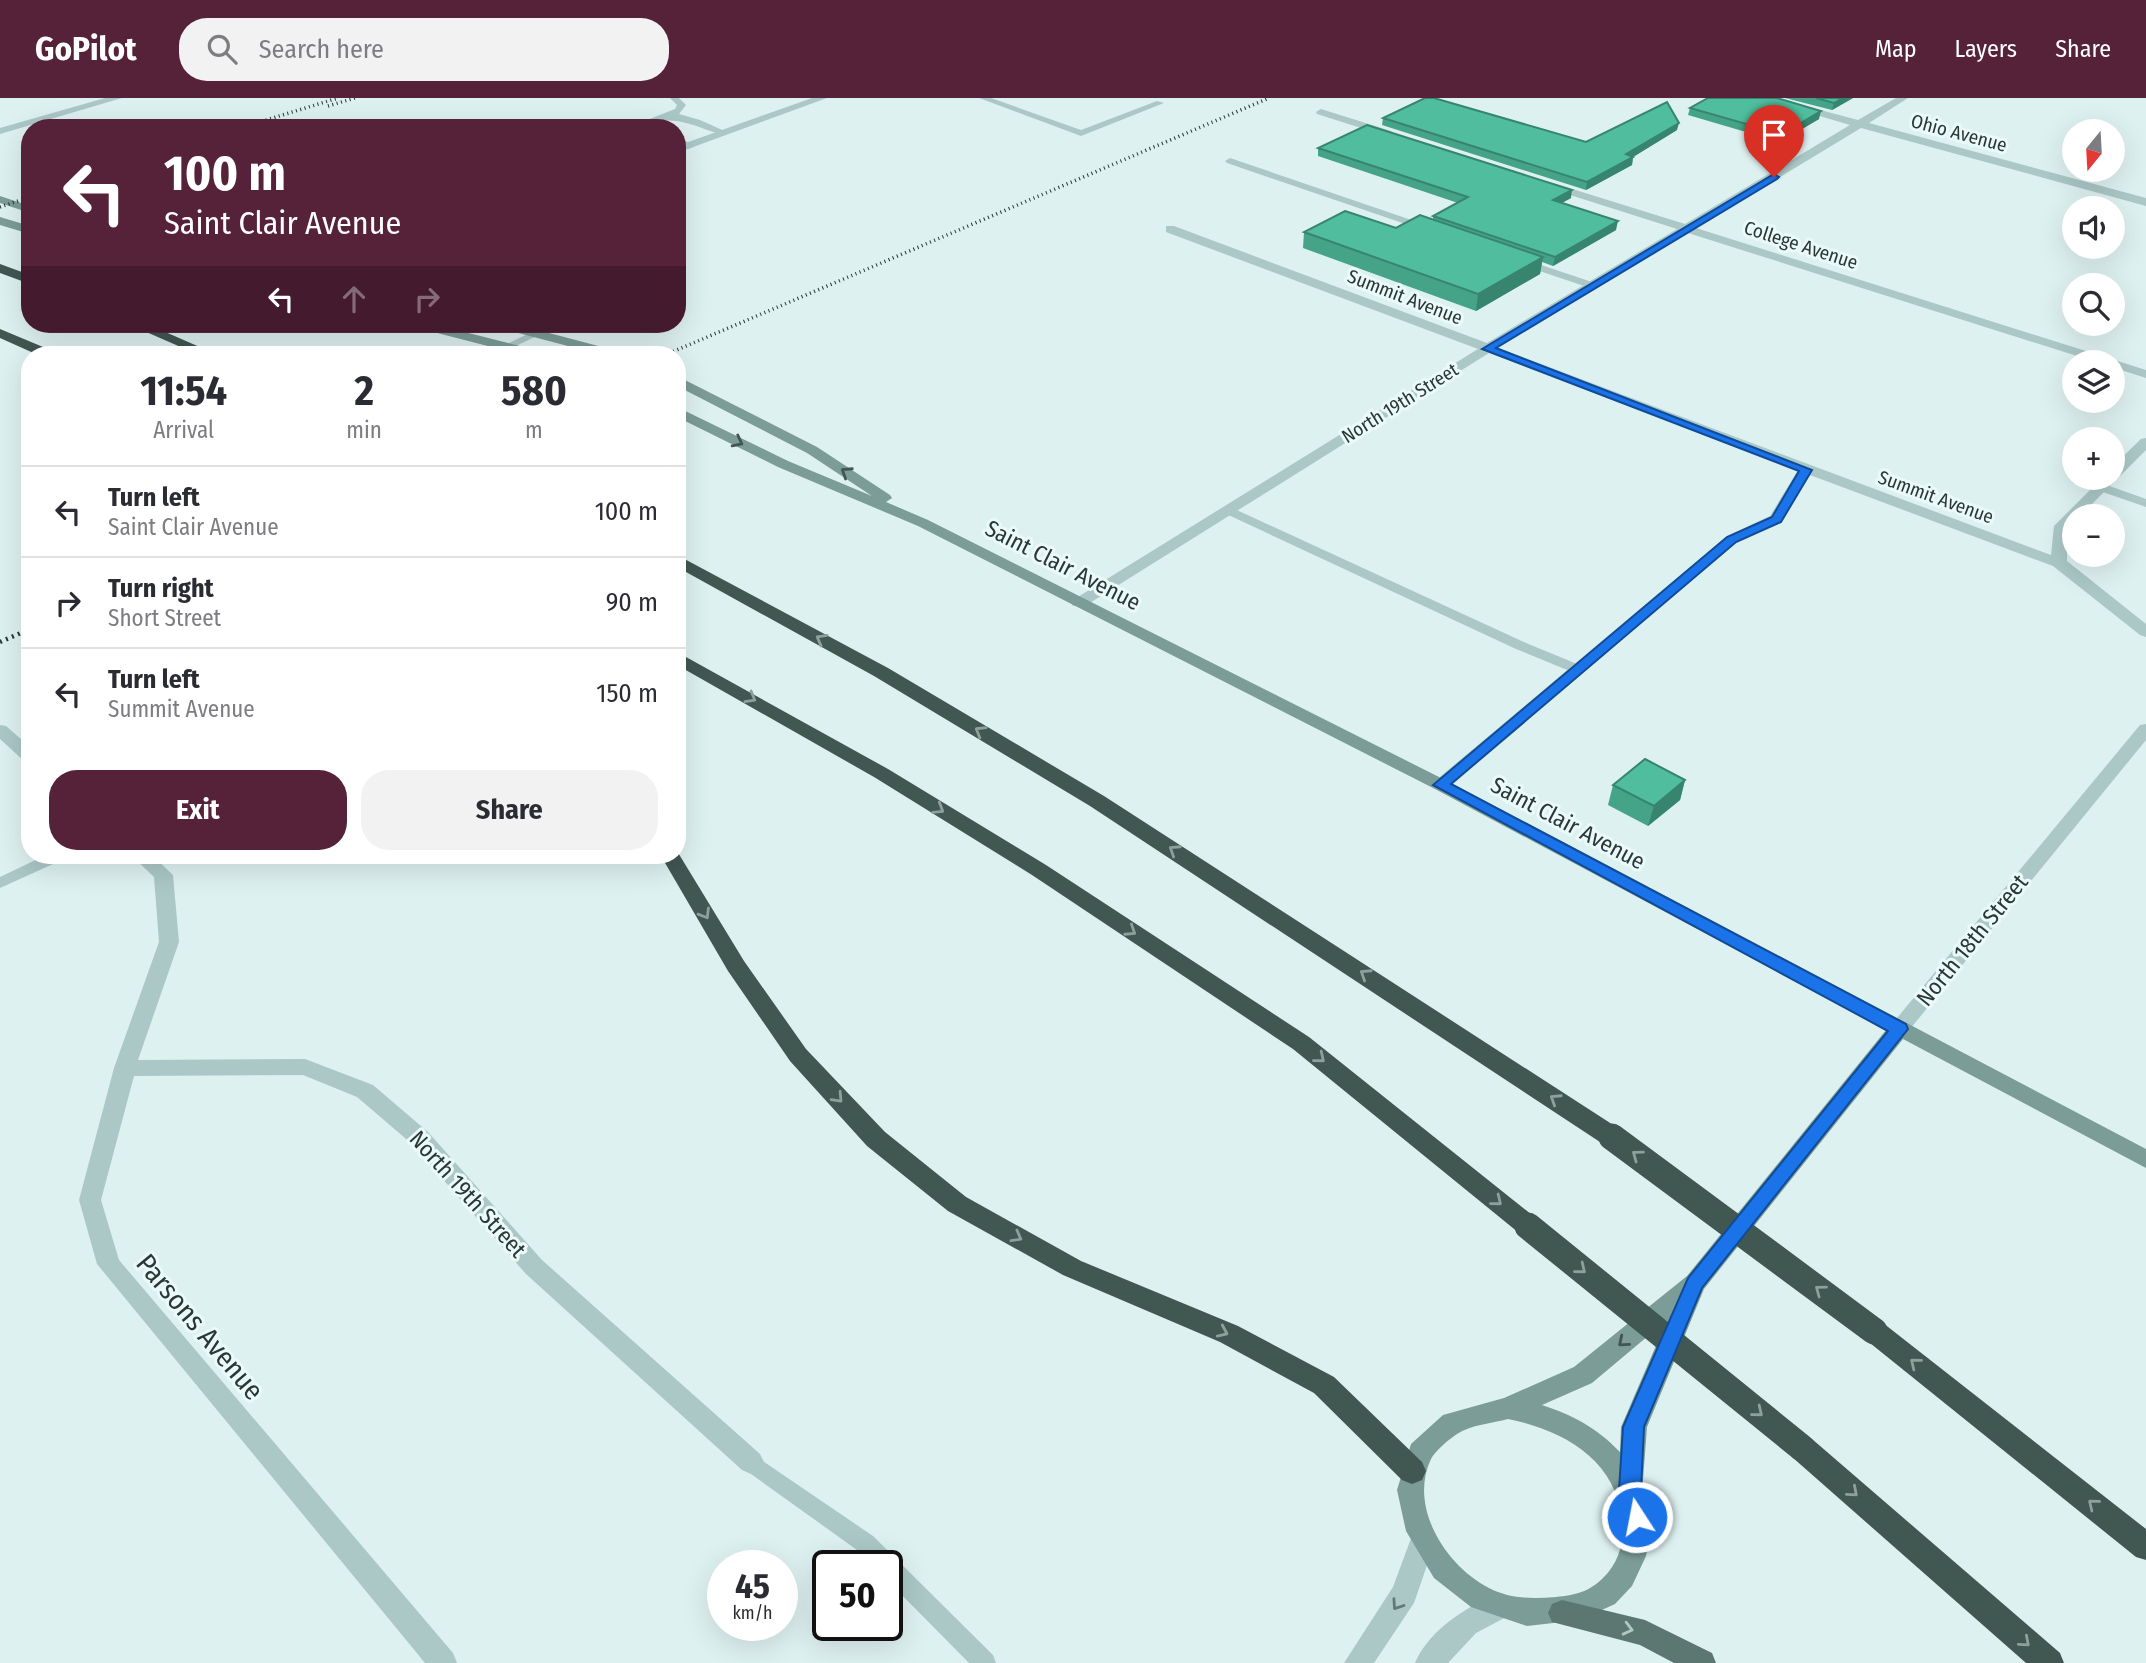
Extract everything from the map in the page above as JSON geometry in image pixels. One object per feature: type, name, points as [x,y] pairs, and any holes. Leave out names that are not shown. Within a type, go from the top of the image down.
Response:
[{"type":"highway","points":[[0,268],[21,276]]},
{"type":"highway","points":[[0,333],[30,346]]},
{"type":"highway","points":[[157,333],[189,346]]},
{"type":"highway","points":[[686,564],[881,672],[1109,809],[1612,1137],[1874,1331],[2146,1547]]},
{"type":"highway","points":[[686,661],[881,773],[1039,870],[1301,1043],[1802,1448],[2049,1663]]},
{"type":"highway","points":[[676,864],[736,966],[798,1055],[876,1139],[957,1204],[1060,1261],[1229,1334],[1324,1385],[1412,1471]]},
{"type":"main road","points":[[0,199],[21,207]]},
{"type":"main road","points":[[0,221],[21,227]]},
{"type":"main road","points":[[455,333],[506,346]]},
{"type":"main road","points":[[538,333],[584,346]]},
{"type":"main road","name":"Saint Clair Avenue","points":[[686,385],[812,450],[923,523]]},
{"type":"main road","name":"Saint Clair Avenue","points":[[686,416],[783,464],[923,523],[1441,785],[2146,1159]]},
{"type":"main road","name":"North 18th Street","points":[[1508,1409],[1583,1376],[1695,1283],[1899,1029]]},
{"type":"main road","name":"North 18th Street","points":[[1630,1490],[1634,1427],[1695,1283]]},
{"type":"main road","points":[[1562,1613],[1589,1604],[1612,1589],[1628,1568],[1637,1544],[1637,1517],[1630,1490],[1616,1465],[1596,1444],[1570,1427],[1543,1415],[1508,1409],[1461,1417],[1439,1430],[1423,1448],[1412,1471],[1409,1496],[1414,1523],[1422,1542],[1446,1573],[1470,1593],[1500,1606],[1531,1613],[1562,1613],[1645,1633],[1702,1663]]},
{"type":"street","points":[[43,119],[117,98]]},
{"type":"street","points":[[686,147],[822,98]]},
{"type":"street","name":"Ohio Avenue","points":[[1763,98],[2146,202]]},
{"type":"street","name":"North 19th Street","points":[[1079,603],[1487,349],[1903,98]]},
{"type":"street","points":[[1321,112],[1400,137]]},
{"type":"street","points":[[0,131],[21,125]]},
{"type":"street","name":"College Avenue","points":[[1531,179],[2069,350]]},
{"type":"street","name":"Summit Avenue","points":[[1170,229],[2059,563]]},
{"type":"street","name":"College Avenue","points":[[2125,368],[2146,374]]},
{"type":"street","points":[[2125,463],[2146,442]]},
{"type":"street","points":[[1441,785],[1732,539],[1776,519],[1806,470]]},
{"type":"street","points":[[2098,490],[2059,529],[2059,563],[2146,632]]},
{"type":"street","name":"North 18th Street","points":[[1899,1029],[2146,729]]},
{"type":"street","points":[[0,730],[21,749]]},
{"type":"street","name":"Parsons Avenue","points":[[150,864],[163,875],[169,942],[125,1068],[90,1200],[109,1264],[443,1663]]},
{"type":"street","name":"North 19th Street","points":[[125,1068],[305,1067],[365,1091],[420,1138],[534,1267],[751,1462]]},
{"type":"street","points":[[1358,1663],[1404,1594],[1422,1542]]},
{"type":"street","points":[[1429,1663],[1466,1624],[1500,1606]]},
{"type":"lane","points":[[670,116],[678,111],[681,105],[674,98]]},
{"type":"lane","points":[[983,98],[1081,133],[1160,103]]},
{"type":"lane","points":[[655,119],[684,117],[725,133]]},
{"type":"lane","points":[[1230,160],[1438,232]]},
{"type":"lane","points":[[1503,255],[1594,286]]},
{"type":"lane","points":[[506,346],[538,333]]},
{"type":"lane","points":[[2125,490],[2146,503]]},
{"type":"lane","points":[[1228,510],[1521,646],[1577,669]]},
{"type":"lane","points":[[0,883],[40,864]]},
{"type":"lane","points":[[751,1462],[865,1543],[985,1663]]},
{"type":"building","points":[[1425,98],[1434,98],[1586,142],[1667,102],[1679,123],[1626,154],[1633,157],[1587,182],[1383,118]]},
{"type":"building","points":[[1708,98],[1777,98],[1821,111],[1782,134],[1690,108]]},
{"type":"building","points":[[1816,98],[1843,98],[1834,103]]},
{"type":"building","points":[[1367,125],[1572,190],[1553,200],[1618,221],[1555,257],[1433,216],[1468,197],[1318,148]]},
{"type":"building","points":[[1345,211],[1396,228],[1420,215],[1543,257],[1478,294],[1304,232]]},
{"type":"building","points":[[1645,759],[1685,780],[1654,806],[1613,785]]},
{"type":"railway","points":[[269,119],[338,98]]},
{"type":"railway","points":[[328,106],[355,98]]},
{"type":"railway","points":[[686,346],[1269,98]]},
{"type":"railway","points":[[0,207],[21,200]]},
{"type":"railway","points":[[0,642],[21,633]]},
{"type":"route","points":[[1637,1517],[1630,1490],[1634,1427],[1695,1283],[1899,1029],[1441,785],[1732,539],[1776,519],[1806,470],[1487,349],[1774,177]]}]
